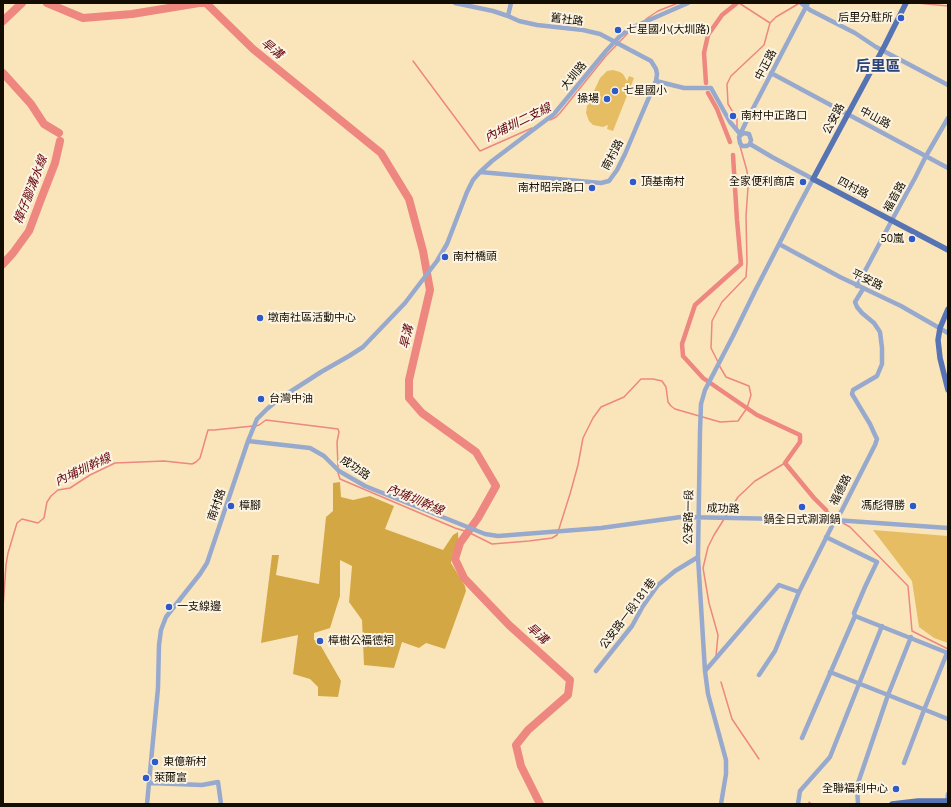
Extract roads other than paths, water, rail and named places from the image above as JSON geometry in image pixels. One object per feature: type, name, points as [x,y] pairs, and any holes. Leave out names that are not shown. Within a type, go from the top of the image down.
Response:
[{"type":"main road","name":"公安路","points":[[813,179],[906,3]]},
{"type":"main road","name":"四村路","points":[[813,179],[948,250]]},
{"type":"main road","points":[[948,309],[940,328],[938,340],[940,358],[948,390]]},
{"type":"main road","points":[[892,804],[918,801],[948,802]]},
{"type":"street","name":"舊社路","points":[[455,3],[537,25],[583,30],[600,34],[651,61],[656,69],[656,81]]},
{"type":"street","points":[[508,16],[511,3]]},
{"type":"street","name":"大圳路","points":[[480,172],[492,161],[554,114],[614,41],[620,36],[631,28],[688,3]]},
{"type":"street","points":[[801,3],[855,33],[881,50],[948,85]]},
{"type":"street","name":"中正路","points":[[741,135],[771,73],[807,5]]},
{"type":"street","name":"中山路","points":[[771,73],[948,168]]},
{"type":"street","points":[[656,81],[684,88],[711,88],[730,122],[741,135],[739,140],[742,146],[747,146],[750,144]]},
{"type":"street","name":"南村路","points":[[147,804],[158,688],[159,645],[161,630],[166,617],[207,563],[257,418],[279,399],[363,347],[405,303],[434,265],[447,244],[467,192],[473,180],[480,172],[601,183],[609,181],[626,154],[640,116],[656,81]]},
{"type":"street","name":"福音路","points":[[857,286],[916,178],[926,156],[948,118]]},
{"type":"street","name":"四村路","points":[[741,135],[744,133],[749,134],[751,140],[750,144],[813,179]]},
{"type":"street","name":"公安路","points":[[779,244],[813,179]]},
{"type":"street","name":"平安路","points":[[779,244],[857,286],[901,306],[948,333]]},
{"type":"street","name":"公安路一段","points":[[721,804],[726,774],[726,760],[708,694],[704,671],[698,557],[700,412],[705,390],[779,244]]},
{"type":"street","name":"福德路","points":[[759,675],[775,651],[799,592],[826,537],[841,512],[875,445],[876,439],[870,424],[852,394],[853,390],[877,376],[882,364],[880,332],[874,323],[862,313],[855,302],[863,289]]},
{"type":"street","name":"成功路","points":[[248,442],[310,448],[324,456],[339,471],[365,486],[485,534],[498,536],[601,528],[681,517],[835,520],[948,528]]},
{"type":"street","points":[[802,738],[877,562],[826,537]]},
{"type":"street","name":"公安路一段181巷","points":[[596,671],[632,626],[642,606],[658,585],[698,557]]},
{"type":"street","points":[[704,671],[780,585],[799,592]]},
{"type":"street","points":[[855,616],[948,653],[904,762]]},
{"type":"street","points":[[798,804],[800,791],[830,757],[858,683],[882,626]]},
{"type":"street","points":[[858,804],[857,786],[888,695],[911,637]]},
{"type":"street","points":[[830,672],[948,719]]},
{"type":"street","points":[[149,783],[202,785],[218,782],[221,804]]},
{"type":"street","points":[[948,794],[948,802]]},
{"type":"waterway","name":"樟仔腳溝水線","points":[[3,21],[22,3]]},
{"type":"waterway","name":"旱溝","points":[[47,3],[83,18],[132,14],[206,3],[253,49],[381,153],[409,199],[423,251],[430,290],[409,380],[409,398],[422,413],[476,452],[496,486],[478,518],[460,543],[455,559],[464,578],[509,625],[570,680],[568,695],[528,730],[516,745],[521,766],[540,804]]},
{"type":"waterway","name":"內埔圳二支線","points":[[646,19],[658,11],[678,3]]},
{"type":"waterway","points":[[706,83],[704,53],[708,35],[722,15],[737,3]]},
{"type":"waterway","points":[[739,3],[770,23]]},
{"type":"waterway","points":[[917,3],[948,6]]},
{"type":"waterway","points":[[737,129],[737,119],[728,104],[727,84],[731,76],[764,45],[770,23],[776,17],[798,4]]},
{"type":"waterway","name":"內埔圳二支線","points":[[550,120],[560,113],[605,57],[627,34],[634,29]]},
{"type":"waterway","name":"內埔圳二支線","points":[[413,61],[480,151],[532,128]]},
{"type":"waterway","name":"樟仔腳溝水線","points":[[3,73],[31,104],[44,124],[59,133]]},
{"type":"waterway","points":[[708,93],[717,109],[730,142]]},
{"type":"waterway","name":"樟仔腳溝水線","points":[[3,264],[29,231],[55,163],[60,141]]},
{"type":"waterway","points":[[718,362],[711,348],[712,321],[722,302],[746,277],[746,216],[748,187],[747,171],[740,146]]},
{"type":"waterway","points":[[733,155],[741,264],[695,305],[682,344],[683,356],[703,378],[757,415],[800,435],[800,442],[785,463],[826,510]]},
{"type":"waterway","points":[[338,473],[340,479],[455,528],[468,532],[492,544],[552,538],[557,535],[570,494],[578,465],[583,438],[593,418],[601,407],[624,397],[641,379],[653,379],[662,381],[666,387],[668,402],[675,409],[720,422],[738,421],[747,408],[751,395],[749,386],[726,377],[719,365]]},
{"type":"waterway","name":"內埔圳幹線","points":[[256,426],[266,420],[338,429],[338,467]]},
{"type":"waterway","name":"內埔圳幹線","points":[[3,608],[6,565],[17,523],[22,519],[38,523],[44,518],[47,502],[58,490],[70,488],[90,475],[115,463],[164,461],[192,464],[200,458],[208,430],[253,426]]},
{"type":"waterway","points":[[716,656],[718,635],[709,603],[703,568],[708,547],[738,497],[755,481],[785,463]]},
{"type":"waterway","points":[[826,510],[835,517]]},
{"type":"waterway","points":[[843,523],[850,527],[908,586],[912,631],[948,649]]},
{"type":"waterway","points":[[721,682],[732,719],[759,759]]},
{"type":"place","name":"后里分駐所","points":[[901,18]]},
{"type":"place","name":"七星國小(大圳路)","points":[[618,30]]},
{"type":"place","name":"七星國小","points":[[615,91]]},
{"type":"place","name":"操場","points":[[607,99]]},
{"type":"place","name":"南村中正路口","points":[[733,116]]},
{"type":"place","name":"頂基南村","points":[[633,182]]},
{"type":"place","name":"全家便利商店","points":[[803,182]]},
{"type":"place","name":"南村昭宗路口","points":[[592,188]]},
{"type":"place","name":"50嵐","points":[[912,239]]},
{"type":"place","name":"南村橋頭","points":[[445,257]]},
{"type":"place","name":"墩南社區活動中心","points":[[260,318]]},
{"type":"place","name":"台灣中油","points":[[261,399]]},
{"type":"place","name":"樟腳","points":[[231,506]]},
{"type":"place","name":"馮彪得勝","points":[[913,506]]},
{"type":"place","name":"鍋全日式涮涮鍋","points":[[802,507]]},
{"type":"place","name":"一支線邊","points":[[169,607]]},
{"type":"place","name":"樟樹公福德祠","points":[[320,641]]},
{"type":"place","name":"東億新村","points":[[155,762]]},
{"type":"place","name":"萊爾富","points":[[146,778]]},
{"type":"place","name":"全聯福利中心","points":[[896,789]]},
{"type":"district","name":"后里區","points":[[878,67]]}]
